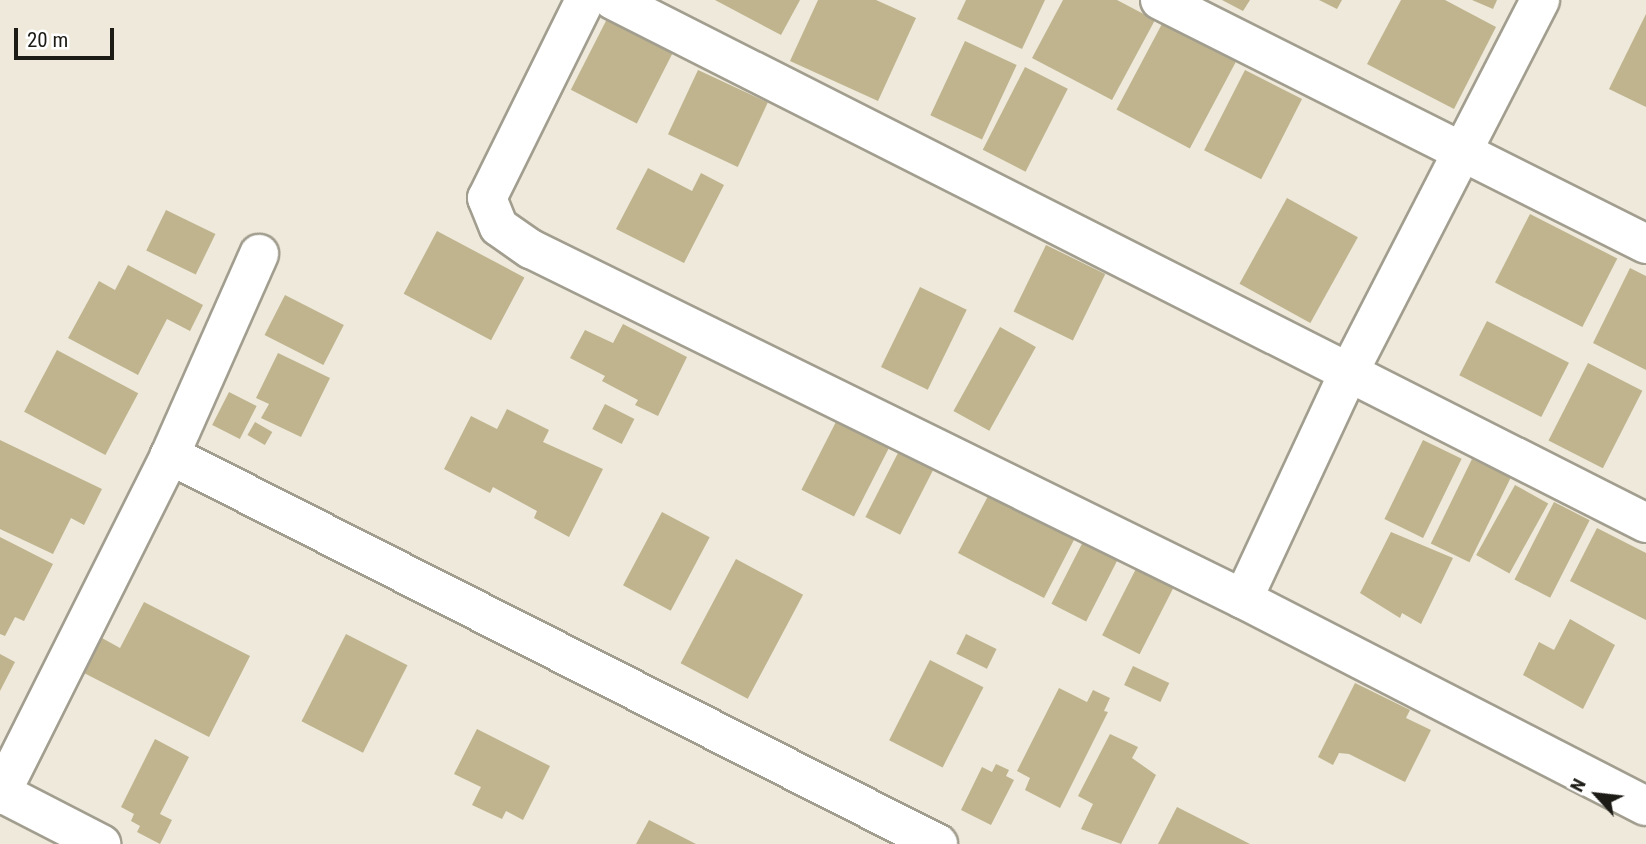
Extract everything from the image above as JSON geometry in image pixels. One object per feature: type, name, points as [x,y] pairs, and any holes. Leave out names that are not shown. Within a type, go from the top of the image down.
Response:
[{"type":"street","points":[[585,0],[487,198],[499,227],[531,249],[1243,599],[1646,806]]},
{"type":"street","points":[[613,0],[1350,370],[1646,523]]},
{"type":"street","points":[[1160,0],[1646,244]]},
{"type":"street","points":[[1243,599],[1350,370],[1540,0]]},
{"type":"street","points":[[101,844],[0,793],[170,455],[259,254]]},
{"type":"street","points":[[170,455],[939,844]]},
{"type":"building","points":[[715,0],[800,0],[781,35]]},
{"type":"building","points":[[818,0],[876,0],[916,18],[878,101],[790,61]]},
{"type":"building","points":[[966,0],[1045,0],[1022,49],[957,19]]},
{"type":"building","points":[[1063,0],[1117,0],[1155,20],[1112,100],[1032,58]]},
{"type":"building","points":[[1222,0],[1250,0],[1243,11]]},
{"type":"building","points":[[1319,0],[1342,0],[1337,9]]},
{"type":"building","points":[[1401,0],[1445,0],[1496,27],[1454,109],[1367,64]]},
{"type":"building","points":[[1472,0],[1497,0],[1493,9]]},
{"type":"building","points":[[1646,14],[1646,107],[1609,89]]},
{"type":"building","points":[[609,15],[675,49],[637,123],[571,90]]},
{"type":"building","points":[[1163,22],[1236,61],[1190,148],[1117,109]]},
{"type":"building","points":[[965,41],[1017,65],[982,139],[930,115]]},
{"type":"building","points":[[1025,67],[1068,89],[1026,172],[983,150]]},
{"type":"building","points":[[698,70],[768,103],[738,167],[668,134]]},
{"type":"building","points":[[1245,70],[1302,99],[1261,179],[1204,150]]},
{"type":"building","points":[[648,168],[692,191],[701,173],[724,185],[684,263],[616,229]]},
{"type":"building","points":[[1287,198],[1358,237],[1310,323],[1239,284]]},
{"type":"building","points":[[166,210],[215,234],[196,275],[146,250]]},
{"type":"building","points":[[1530,214],[1617,258],[1582,327],[1495,283]]},
{"type":"building","points":[[437,231],[524,277],[491,340],[404,294]]},
{"type":"building","points":[[1046,245],[1105,274],[1073,340],[1014,312]]},
{"type":"building","points":[[128,265],[203,305],[190,331],[167,319],[138,375],[68,338],[99,281],[115,290]]},
{"type":"building","points":[[1630,268],[1646,276],[1646,370],[1593,343]]},
{"type":"building","points":[[920,287],[967,310],[928,390],[881,367]]},
{"type":"building","points":[[285,295],[344,325],[323,365],[265,335]]},
{"type":"building","points":[[1487,321],[1569,363],[1541,417],[1459,375]]},
{"type":"building","points":[[623,324],[687,357],[658,416],[635,405],[638,400],[602,381],[605,376],[570,358],[585,330],[613,343]]},
{"type":"building","points":[[1000,327],[1036,347],[989,431],[953,411]]},
{"type":"building","points":[[57,350],[138,393],[105,455],[24,412]]},
{"type":"building","points":[[278,353],[330,378],[301,437],[261,418],[269,404],[256,398]]},
{"type":"building","points":[[1588,363],[1642,391],[1603,468],[1549,441]]},
{"type":"building","points":[[229,392],[257,406],[240,439],[212,425]]},
{"type":"building","points":[[605,404],[634,419],[622,444],[592,429]]},
{"type":"building","points":[[507,409],[549,430],[543,442],[603,469],[569,537],[534,518],[537,511],[493,487],[490,493],[444,469],[471,416],[497,429]]},
{"type":"building","points":[[840,414],[893,441],[854,517],[801,490]]},
{"type":"building","points":[[255,422],[272,432],[265,445],[248,435]]},
{"type":"building","points":[[0,440],[102,489],[84,525],[71,518],[53,554],[0,529]]},
{"type":"building","points":[[1423,440],[1462,459],[1423,538],[1384,519]]},
{"type":"building","points":[[899,451],[934,469],[900,535],[865,517]]},
{"type":"building","points":[[1472,459],[1511,478],[1469,562],[1431,543]]},
{"type":"building","points":[[996,481],[1076,536],[1044,598],[958,553]]},
{"type":"building","points":[[1515,485],[1548,503],[1509,573],[1476,555]]},
{"type":"building","points":[[1554,502],[1590,520],[1550,598],[1515,580]]},
{"type":"building","points":[[662,512],[710,537],[671,611],[623,585]]},
{"type":"building","points":[[1090,528],[1125,546],[1086,621],[1051,604]]},
{"type":"building","points":[[1597,528],[1646,553],[1646,620],[1570,581]]},
{"type":"building","points":[[1391,532],[1453,558],[1421,624],[1402,613],[1400,618],[1360,593]]},
{"type":"building","points":[[0,537],[53,564],[24,621],[15,617],[5,636],[0,634]]},
{"type":"building","points":[[1143,555],[1180,574],[1140,654],[1102,635]]},
{"type":"building","points":[[736,559],[803,595],[748,699],[681,663]]},
{"type":"building","points":[[144,602],[250,656],[209,737],[84,673],[102,638],[120,648]]},
{"type":"building","points":[[1570,619],[1615,645],[1583,709],[1523,675],[1539,642],[1554,650]]},
{"type":"building","points":[[346,634],[407,665],[363,753],[302,721]]},
{"type":"building","points":[[966,634],[997,649],[987,669],[956,654]]},
{"type":"building","points":[[0,654],[15,662],[0,691]]},
{"type":"building","points":[[930,660],[983,687],[943,767],[889,740]]},
{"type":"building","points":[[1133,666],[1169,683],[1160,702],[1124,685]]},
{"type":"building","points":[[1355,683],[1410,710],[1406,718],[1431,730],[1405,782],[1349,754],[1339,753],[1333,765],[1318,757]]},
{"type":"building","points":[[1059,688],[1087,702],[1093,690],[1110,698],[1104,711],[1108,712],[1060,808],[1025,790],[1030,778],[1017,771]]},
{"type":"building","points":[[477,729],[550,766],[523,820],[506,811],[502,819],[472,805],[481,787],[454,774]]},
{"type":"building","points":[[1110,734],[1138,747],[1132,758],[1156,775],[1121,844],[1081,829],[1093,804],[1078,796]]},
{"type":"building","points":[[155,739],[189,757],[160,814],[172,820],[160,844],[137,832],[140,826],[131,821],[134,814],[121,807]]},
{"type":"building","points":[[996,764],[1009,770],[1006,776],[1014,780],[991,825],[961,810],[982,767],[992,772]]},
{"type":"building","points":[[1177,807],[1250,844],[1158,844]]},
{"type":"building","points":[[649,820],[696,844],[636,844]]}]
